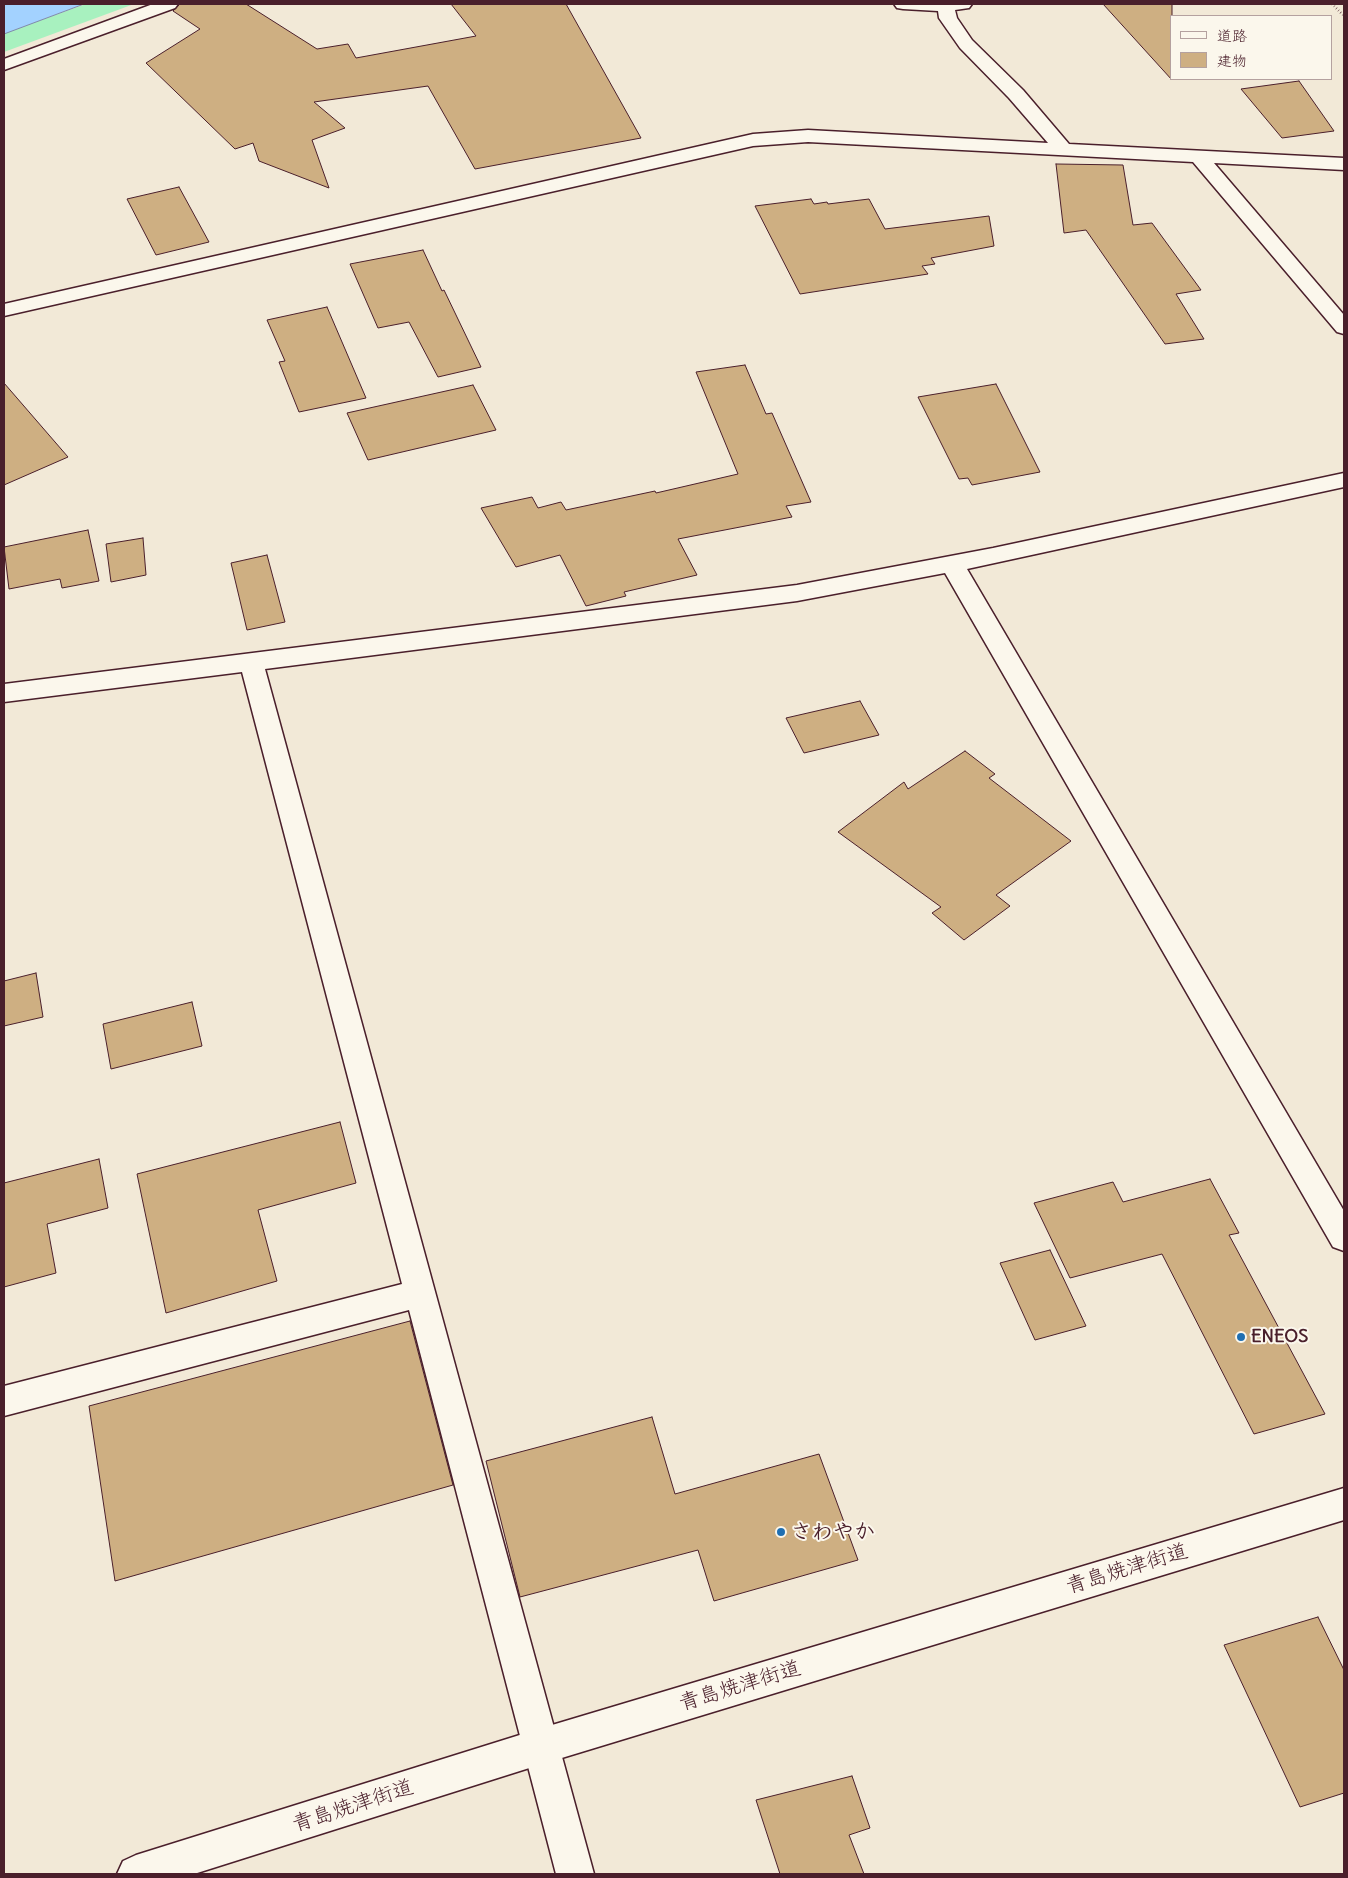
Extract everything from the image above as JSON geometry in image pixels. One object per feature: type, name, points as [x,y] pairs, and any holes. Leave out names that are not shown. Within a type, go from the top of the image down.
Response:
[{"type":"street","points":[[4,65],[169,4]]},
{"type":"street","points":[[903,4],[954,5],[948,18],[966,44],[1016,94],[1063,149]]},
{"type":"street","points":[[4,310],[753,140],[808,136],[1344,164]]},
{"type":"street","points":[[1198,156],[1344,328]]},
{"type":"street","points":[[4,693],[797,593],[952,564],[1344,480]]},
{"type":"street","points":[[952,564],[1344,1238]]},
{"type":"street","points":[[251,661],[575,1874]]},
{"type":"street","points":[[4,1401],[421,1293]]},
{"type":"street","name":"青島焼津街道","points":[[136,1874],[542,1746],[1344,1504]]},
{"type":"path","points":[[1332,4],[1344,16]]},
{"type":"green space","points":[[86,4],[134,4],[4,52],[4,33]]},
{"type":"water","points":[[4,4],[84,4],[4,34]]},
{"type":"building","points":[[180,4],[246,4],[317,49],[348,44],[356,58],[476,36],[451,4],[566,4],[641,138],[475,169],[428,86],[314,102],[345,128],[312,140],[329,188],[259,161],[253,143],[235,149],[146,63],[200,29],[173,11]]},
{"type":"building","points":[[1103,4],[1172,4],[1172,15],[1170,15],[1170,78]]},
{"type":"building","points":[[1299,81],[1334,131],[1282,138],[1241,89]]},
{"type":"building","points":[[1056,164],[1123,165],[1133,225],[1152,223],[1201,290],[1176,294],[1204,339],[1165,344],[1086,230],[1064,233]]},
{"type":"building","points":[[179,187],[209,242],[156,255],[127,199]]},
{"type":"building","points":[[811,199],[814,204],[827,202],[828,204],[869,199],[885,229],[989,216],[994,246],[931,258],[935,264],[922,266],[928,274],[800,294],[755,206]]},
{"type":"building","points":[[423,250],[481,367],[438,377],[409,322],[378,328],[350,264]]},
{"type":"building","points":[[327,307],[366,398],[299,412],[279,362],[285,361],[267,320]]},
{"type":"building","points":[[745,365],[766,414],[772,413],[811,502],[786,506],[792,517],[678,539],[697,575],[624,592],[626,596],[586,606],[560,555],[516,567],[481,508],[532,497],[538,508],[561,502],[566,510],[655,491],[656,493],[738,474],[696,372]]},
{"type":"building","points":[[4,383],[68,457],[4,485]]},
{"type":"building","points":[[996,384],[1040,472],[972,485],[968,478],[959,479],[918,397]]},
{"type":"building","points":[[473,385],[496,430],[368,460],[347,413]]},
{"type":"building","points":[[88,530],[99,581],[62,588],[60,579],[9,589],[4,547]]},
{"type":"building","points":[[143,538],[146,575],[111,582],[106,544]]},
{"type":"building","points":[[267,555],[285,622],[247,630],[231,563]]},
{"type":"building","points":[[860,701],[879,735],[804,753],[786,718]]},
{"type":"building","points":[[965,751],[995,774],[989,778],[1071,841],[996,895],[1010,906],[964,940],[932,913],[941,907],[838,832],[904,782],[908,789]]},
{"type":"building","points":[[36,973],[43,1017],[4,1026],[4,981]]},
{"type":"building","points":[[192,1002],[202,1046],[111,1069],[103,1024]]},
{"type":"building","points":[[340,1122],[356,1183],[258,1210],[277,1281],[166,1313],[137,1174]]},
{"type":"building","points":[[99,1159],[108,1208],[47,1224],[56,1273],[4,1287],[4,1183]]},
{"type":"building","points":[[1210,1179],[1239,1233],[1229,1235],[1325,1414],[1254,1434],[1162,1254],[1070,1278],[1034,1203],[1113,1182],[1123,1202]]},
{"type":"building","points":[[1050,1250],[1086,1326],[1035,1340],[1000,1263]]},
{"type":"building","points":[[410,1321],[453,1485],[115,1581],[89,1406]]},
{"type":"building","points":[[652,1417],[675,1494],[819,1454],[858,1560],[714,1601],[698,1550],[520,1597],[486,1461]]},
{"type":"building","points":[[1318,1617],[1344,1670],[1344,1793],[1300,1807],[1224,1645]]},
{"type":"building","points":[[852,1776],[870,1828],[849,1835],[864,1874],[780,1874],[756,1800]]},
{"type":"place","name":"ENEOS","points":[[1241,1337]]},
{"type":"place","name":"さわやか","points":[[781,1532]]}]
